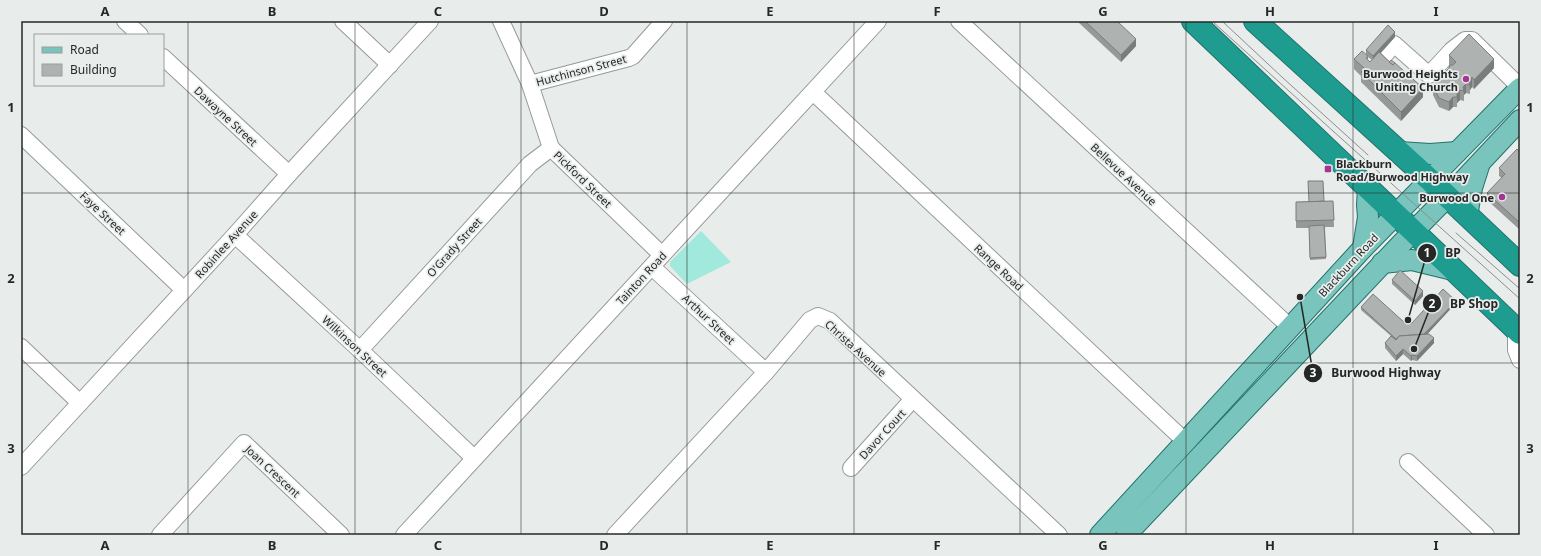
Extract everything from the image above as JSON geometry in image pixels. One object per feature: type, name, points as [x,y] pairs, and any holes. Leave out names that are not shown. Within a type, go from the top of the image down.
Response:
[{"type":"highway","points":[[1193,21],[1518,331]]},
{"type":"highway","points":[[1255,21],[1430,180],[1520,265]]},
{"type":"main road","name":"Blackburn Road","points":[[1100,535],[1363,248],[1520,88]]},
{"type":"main road","points":[[1126,535],[1382,263],[1520,120]]},
{"type":"main road","points":[[1399,152],[1430,154],[1457,152]]},
{"type":"main road","points":[[1467,216],[1472,188],[1480,162]]},
{"type":"main road","points":[[1363,248],[1368,217],[1368,188]]},
{"type":"main road","points":[[1382,263],[1412,260],[1453,270]]},
{"type":"street","points":[[125,21],[139,34]]},
{"type":"street","points":[[343,21],[390,64]]},
{"type":"street","name":"Robinlee Avenue","points":[[21,467],[430,21]]},
{"type":"street","name":"Pickford Street","points":[[501,21],[530,84],[551,148],[657,261]]},
{"type":"street","name":"Hutchinson Street","points":[[530,84],[629,58],[664,21]]},
{"type":"street","name":"Tainton Road","points":[[404,535],[878,21]]},
{"type":"street","name":"Bellevue Avenue","points":[[959,21],[1290,327]]},
{"type":"street","points":[[1383,56],[1394,44],[1430,75],[1452,50],[1465,40],[1472,40],[1520,88]]},
{"type":"street","name":"Dawayne Street","points":[[164,58],[289,174]]},
{"type":"street","name":"Range Road","points":[[813,92],[1186,442]]},
{"type":"street","name":"Faye Street","points":[[21,136],[184,290]]},
{"type":"street","name":"O'Grady Street","points":[[360,350],[530,164],[551,148]]},
{"type":"street","name":"Wilkinson Street","points":[[235,235],[474,458]]},
{"type":"street","name":"Arthur Street","points":[[657,261],[766,372]]},
{"type":"street","name":"Christa Avenue","points":[[615,535],[766,372],[810,320],[818,316],[830,321],[912,400],[1059,535]]},
{"type":"street","points":[[1518,331],[1516,350],[1520,360]]},
{"type":"street","points":[[21,347],[80,403]]},
{"type":"street","name":"Davor Court","points":[[851,468],[912,400]]},
{"type":"street","name":"Joan Crescent","points":[[160,535],[244,443],[341,535]]},
{"type":"street","points":[[1408,462],[1486,535]]},
{"type":"green space","points":[[701,231],[731,262],[687,284],[670,266],[670,262]]},
{"type":"building","points":[[1085,21],[1117,21],[1136,39],[1121,55]]},
{"type":"building","points":[[1388,25],[1395,32],[1373,56],[1366,50]]},
{"type":"building","name":"Burwood Heights Uniting Church","points":[[1469,34],[1494,59],[1474,80],[1472,77],[1469,81],[1470,84],[1466,84],[1463,87],[1464,91],[1460,90],[1457,97],[1453,97],[1449,102],[1439,98],[1433,86],[1437,81],[1437,78],[1440,78],[1443,75],[1443,71],[1446,71],[1450,65],[1453,65],[1456,62],[1449,55]]},
{"type":"building","points":[[1362,51],[1368,56],[1366,58],[1370,62],[1379,52],[1393,65],[1395,63],[1423,88],[1401,112],[1361,72],[1365,69],[1354,59]]},
{"type":"building","points":[[1391,60],[1395,63],[1393,65],[1389,62]]},
{"type":"building","points":[[1517,149],[1520,152],[1520,223],[1487,193],[1505,174],[1499,168]]},
{"type":"building","points":[[1308,181],[1323,181],[1324,201],[1309,202]]},
{"type":"building","points":[[1333,201],[1334,220],[1296,221],[1296,202]]},
{"type":"building","points":[[1324,225],[1326,257],[1310,258],[1309,226]]},
{"type":"building","points":[[1400,270],[1423,291],[1415,301],[1392,280]]},
{"type":"building","points":[[1443,289],[1456,301],[1424,334],[1399,336],[1396,339],[1361,307],[1373,294],[1405,323],[1412,323]]},
{"type":"building","points":[[1429,334],[1434,338],[1417,356],[1411,356],[1403,349],[1396,356],[1385,343],[1391,336],[1396,340],[1399,336]]},
{"type":"tram line","points":[[1212,21],[1520,299]]},
{"type":"tram line","points":[[1222,21],[1368,155]]},
{"type":"tram line","points":[[1456,233],[1520,289]]},
{"type":"place","name":"Burwood Heights Uniting Church","points":[[1466,79]]},
{"type":"place","name":"Blackburn Road/Burwood Highway","points":[[1328,169]]},
{"type":"place","name":"Burwood One","points":[[1502,197]]},
{"type":"place","name":"Burwood Highway","points":[[1300,297]]},
{"type":"place","name":"BP","points":[[1408,320]]},
{"type":"place","name":"BP Shop","points":[[1414,349]]}]
